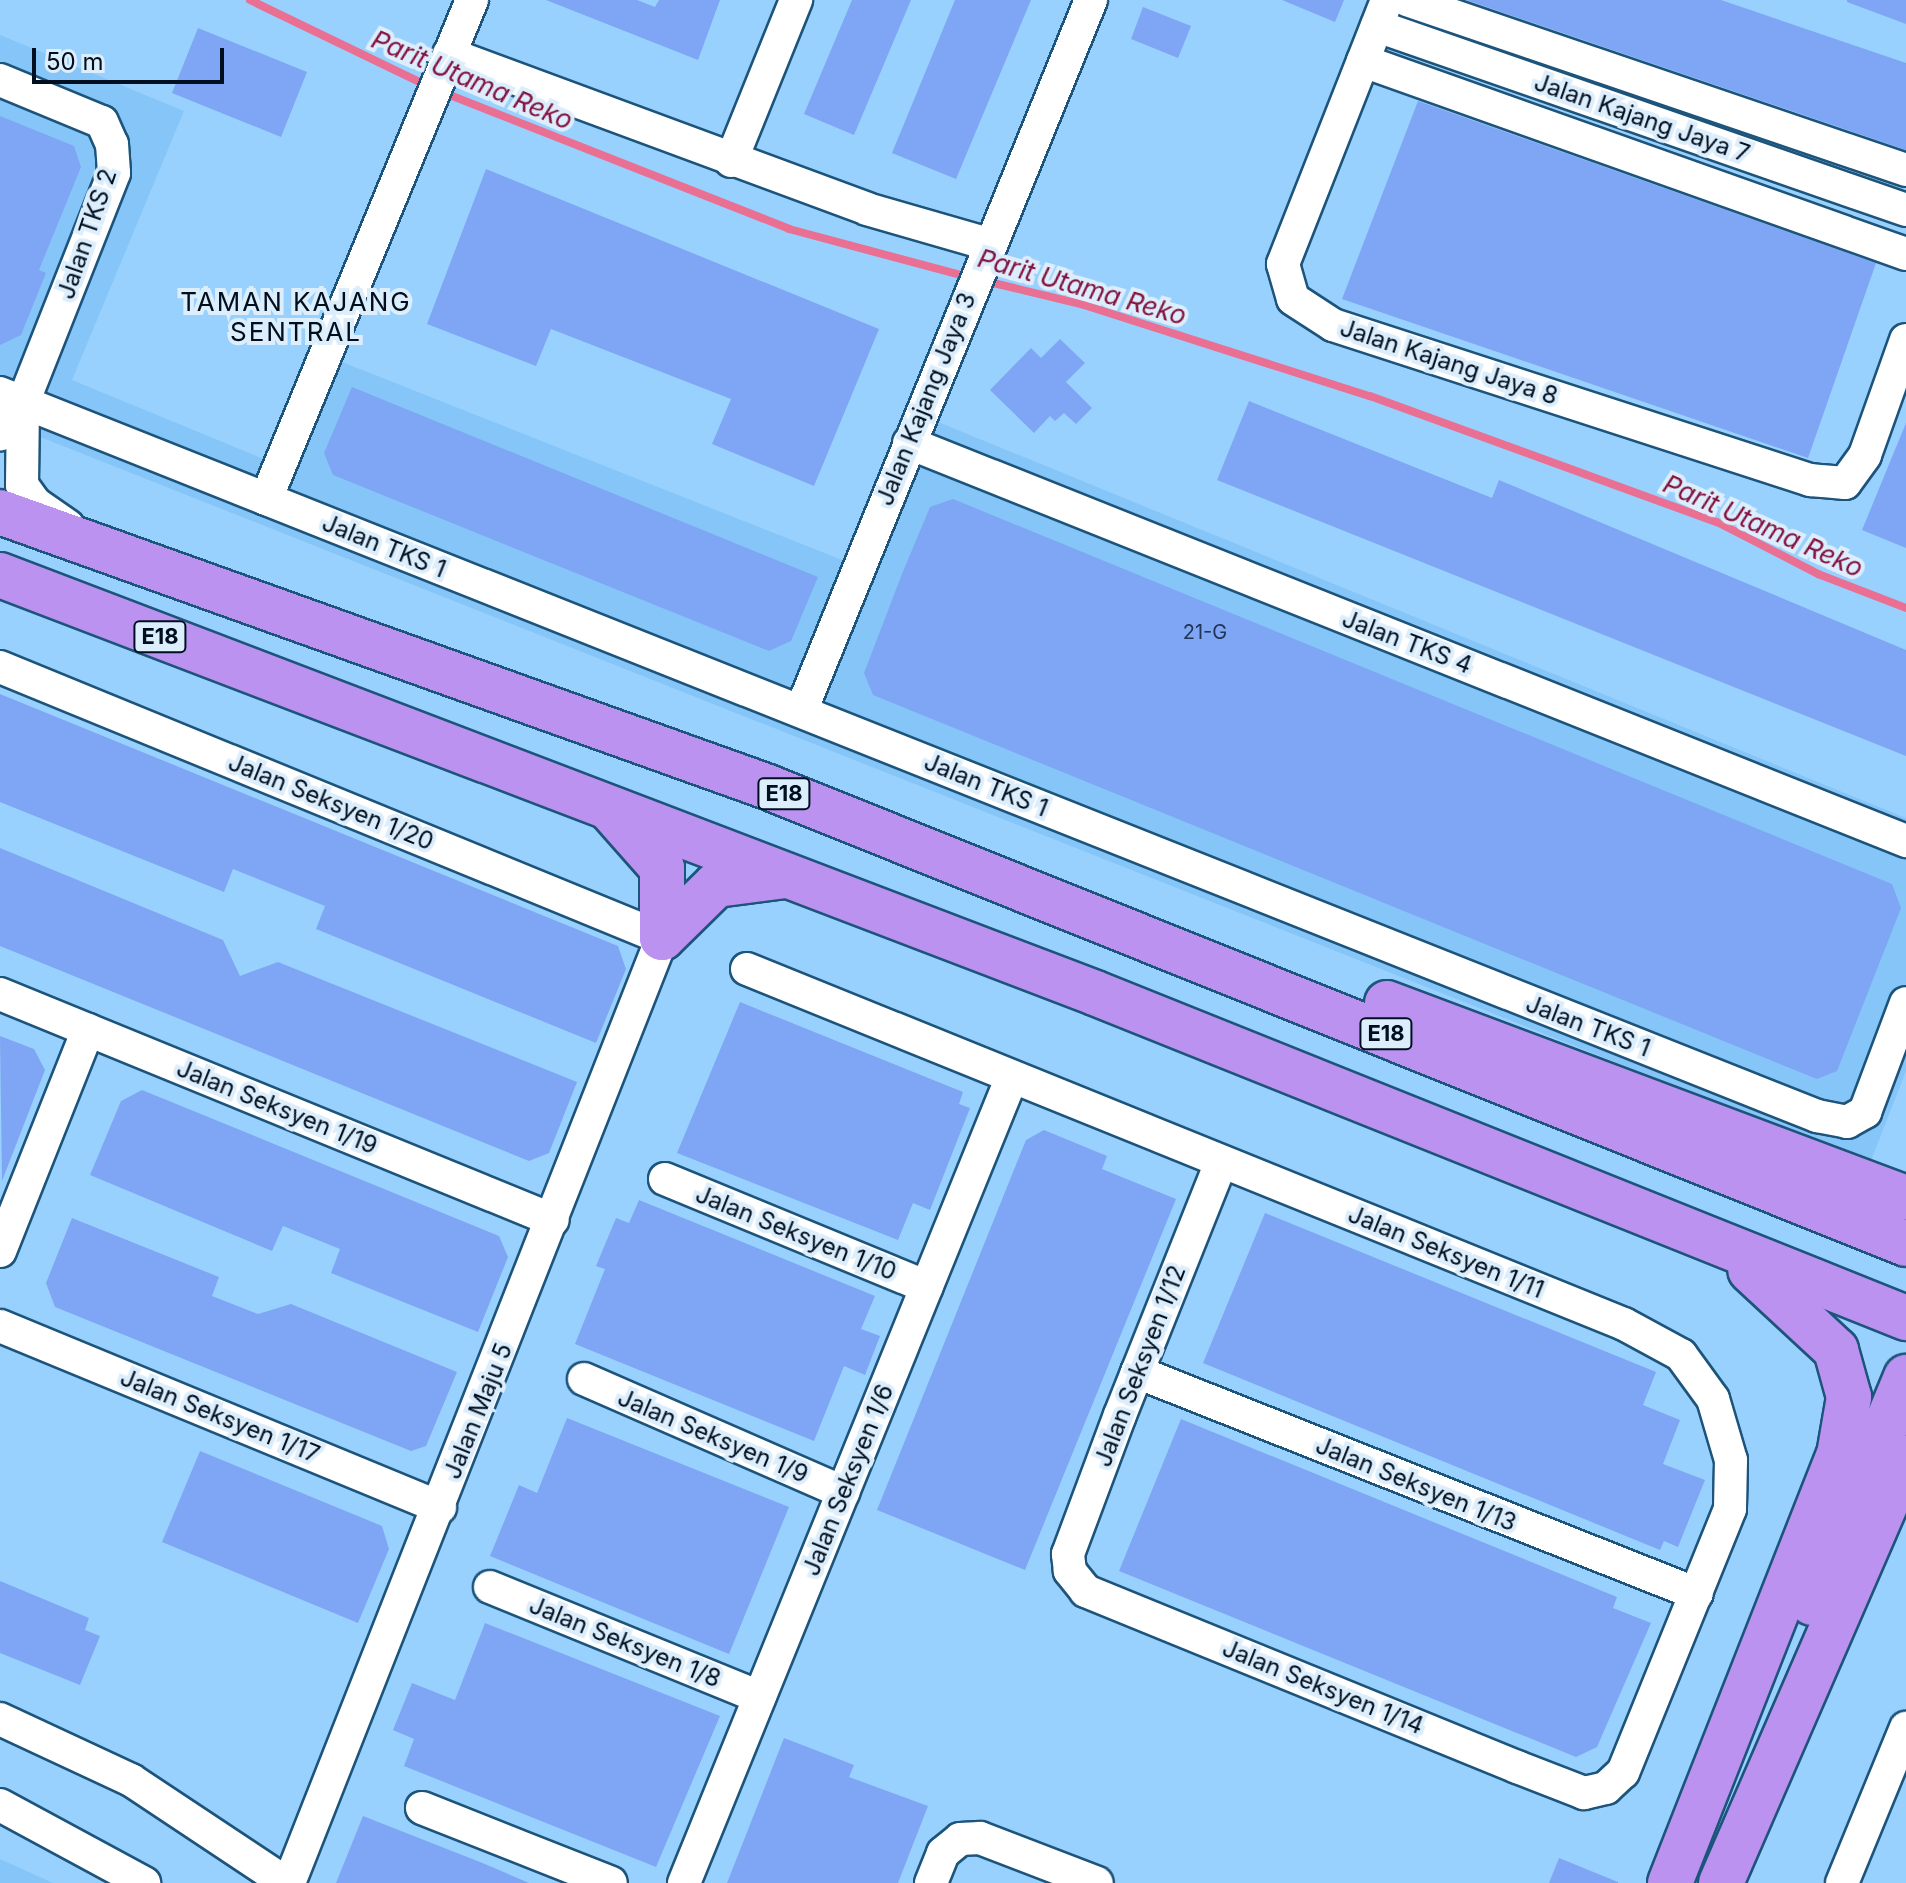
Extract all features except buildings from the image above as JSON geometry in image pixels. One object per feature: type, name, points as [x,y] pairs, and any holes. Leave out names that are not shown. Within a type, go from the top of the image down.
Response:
[{"type":"highway","name":"E18","points":[[0,512],[103,552],[349,634],[1063,903],[1906,1244]]},
{"type":"highway","name":"E18","points":[[0,575],[792,875],[1906,1318]]},
{"type":"highway","points":[[605,804],[662,868],[662,938]]},
{"type":"highway","points":[[662,938],[716,885],[792,875]]},
{"type":"highway","points":[[1063,903],[1123,904],[1906,1198]]},
{"type":"highway","points":[[1670,1883],[1839,1455],[1849,1397],[1836,1350],[1802,1313],[1756,1273],[1687,1232]]},
{"type":"highway","points":[[1697,1883],[1906,1377]]},
{"type":"highway","points":[[1721,1883],[1906,1458]]},
{"type":"highway","points":[[1749,1883],[1906,1532]]},
{"type":"street","points":[[266,499],[472,0]]},
{"type":"street","points":[[731,161],[796,0]]},
{"type":"street","name":"Jalan Kajang Jaya 3","points":[[801,711],[986,247],[1091,0]]},
{"type":"street","points":[[1407,0],[1906,170]]},
{"type":"street","name":"Jalan Kajang Jaya 8","points":[[1382,13],[1283,264],[1293,299],[1333,325],[1810,480],[1845,483],[1865,455],[1906,340]]},
{"type":"street","name":"Jalan Kajang Jaya 7","points":[[1382,13],[1906,210]]},
{"type":"street","points":[[447,59],[867,209],[986,247]]},
{"type":"street","points":[[1363,61],[1906,254]]},
{"type":"street","name":"Jalan TKS 2","points":[[0,80],[102,122],[112,144],[114,173],[11,398],[0,435]]},
{"type":"street","name":"Jalan TKS 2","points":[[11,398],[22,485],[35,503],[103,552]]},
{"type":"street","name":"Jalan TKS 1","points":[[11,398],[1817,1116],[1847,1122],[1865,1112],[1906,1003]]},
{"type":"street","name":"Jalan TKS 4","points":[[909,443],[1906,841]]},
{"type":"street","name":"Jalan Seksyen 1/20","points":[[0,667],[662,938]]},
{"type":"street","name":"Jalan Maju 5","points":[[288,1883],[440,1507],[662,938]]},
{"type":"street","name":"Jalan Seksyen 1/11","points":[[747,969],[1624,1324],[1681,1355],[1713,1399],[1731,1460],[1730,1509],[1623,1772],[1606,1788],[1584,1793]]},
{"type":"street","name":"Jalan Seksyen 1/19","points":[[0,994],[553,1220]]},
{"type":"street","points":[[0,1251],[88,1030]]},
{"type":"street","name":"Jalan Seksyen 1/6","points":[[684,1883],[1012,1077]]},
{"type":"street","name":"Jalan Seksyen 1/12","points":[[1070,1571],[1068,1554],[1221,1163]]},
{"type":"street","name":"Jalan Seksyen 1/10","points":[[665,1179],[927,1287]]},
{"type":"street","name":"Jalan Seksyen 1/17","points":[[0,1326],[440,1507]]},
{"type":"street","name":"Jalan Seksyen 1/13","points":[[1137,1372],[1697,1594]]},
{"type":"street","name":"Jalan Seksyen 1/9","points":[[584,1379],[843,1492]]},
{"type":"street","name":"Jalan Seksyen 1/14","points":[[1070,1571],[1086,1591],[1584,1793]]},
{"type":"street","name":"Jalan Seksyen 1/8","points":[[490,1587],[759,1697]]},
{"type":"street","points":[[0,1719],[131,1780],[288,1883]]},
{"type":"street","points":[[1842,1883],[1906,1728]]},
{"type":"street","points":[[0,1805],[144,1883]]},
{"type":"street","points":[[422,1808],[611,1883]]},
{"type":"street","points":[[931,1883],[943,1853],[960,1839],[980,1838],[1097,1883]]},
{"type":"shaded area","points":[[0,35],[184,111],[72,380],[276,464],[322,354],[860,567],[921,415],[1906,818],[1906,1071],[1870,1163],[0,421]]},
{"type":"shaded area","points":[[0,1859],[53,1883],[0,1883]]},
{"type":"waterway","name":"Parit Utama Reko","points":[[250,0],[430,87]]},
{"type":"waterway","name":"Parit Utama Reko","points":[[442,92],[789,229],[972,278]]},
{"type":"waterway","name":"Parit Utama Reko","points":[[985,281],[1084,305],[1370,396],[1717,522],[1818,574],[1906,608]]},
{"type":"district","name":"TAMAN KAJANG SENTRAL","points":[[296,317]]}]
